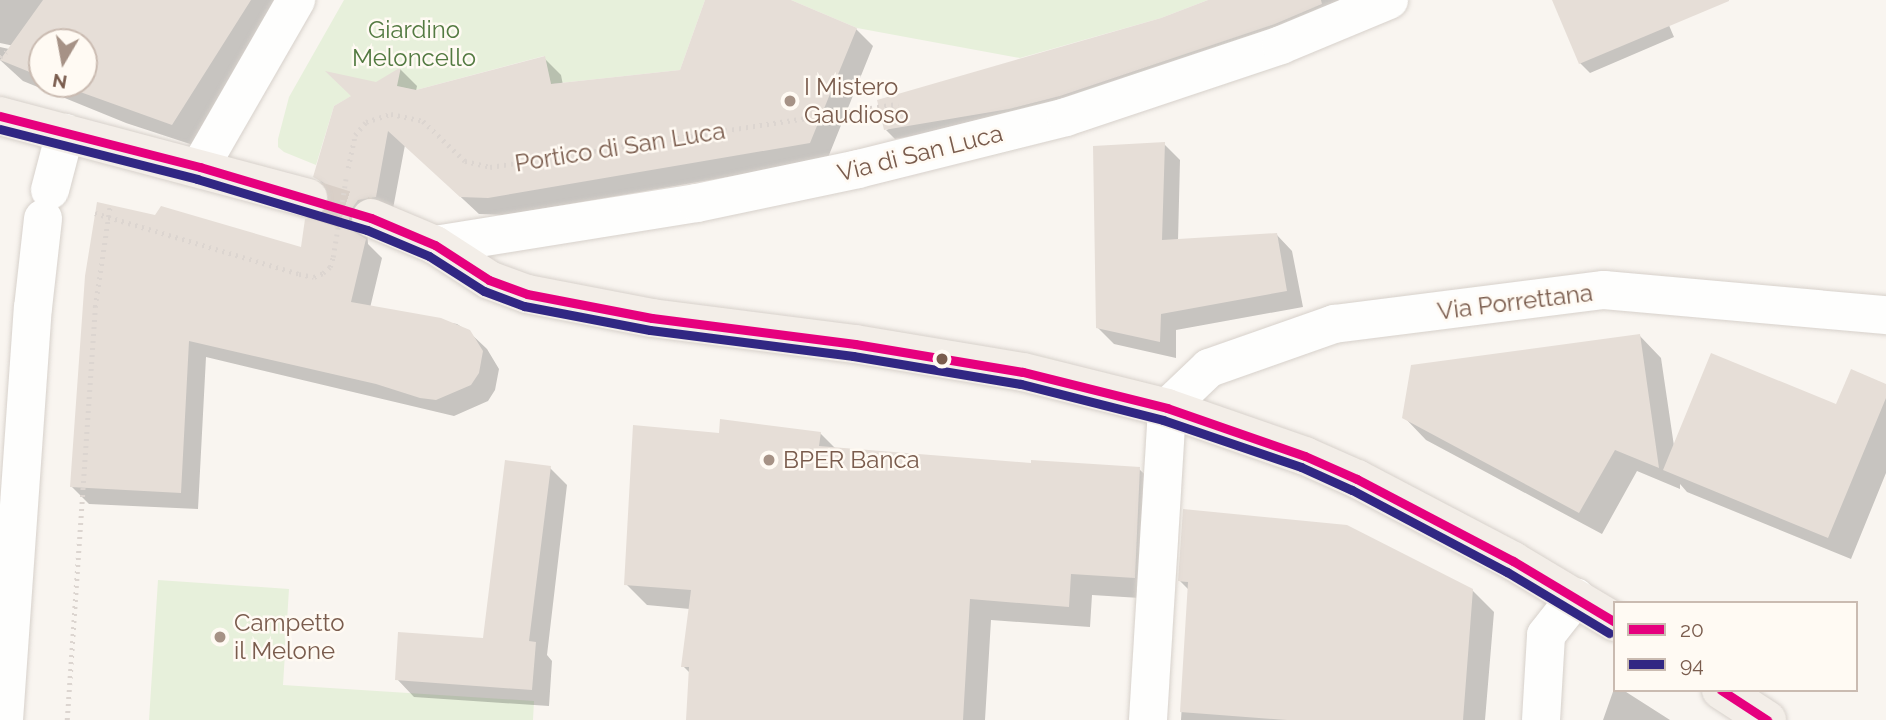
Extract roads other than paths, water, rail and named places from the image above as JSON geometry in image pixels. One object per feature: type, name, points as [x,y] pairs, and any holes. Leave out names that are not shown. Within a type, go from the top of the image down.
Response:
[{"type":"main road","points":[[0,116],[200,167],[308,198]]},
{"type":"main road","points":[[371,218],[435,245],[489,280],[527,294],[652,318],[855,344],[1009,370],[1167,408],[1305,456],[1357,479],[1576,597],[1613,621]]},
{"type":"main road","points":[[1724,692],[1767,720]]},
{"type":"street","points":[[200,167],[296,0]]},
{"type":"street","name":"Via di San Luca","points":[[435,245],[697,203],[858,169],[1066,117],[1281,45],[1389,0]]},
{"type":"street","points":[[4,720],[17,516],[46,205],[65,133]]},
{"type":"street","name":"Via Porrettana","points":[[1167,408],[1209,368],[1334,324],[1604,290],[1886,315]]},
{"type":"street","points":[[1147,720],[1167,408]]},
{"type":"street","points":[[0,466],[5,471],[17,516]]},
{"type":"street","points":[[1541,720],[1546,635],[1576,597]]},
{"type":"tunnel","points":[[308,198],[371,218]]},
{"type":"place","name":"I Mistero Gaudioso","points":[[790,101]]},
{"type":"place","name":"BPER Banca","points":[[769,460]]},
{"type":"place","name":"Campetto il Melone","points":[[220,637]]},
{"type":"park label","name":"Giardino Meloncello","points":[[414,44]]}]
